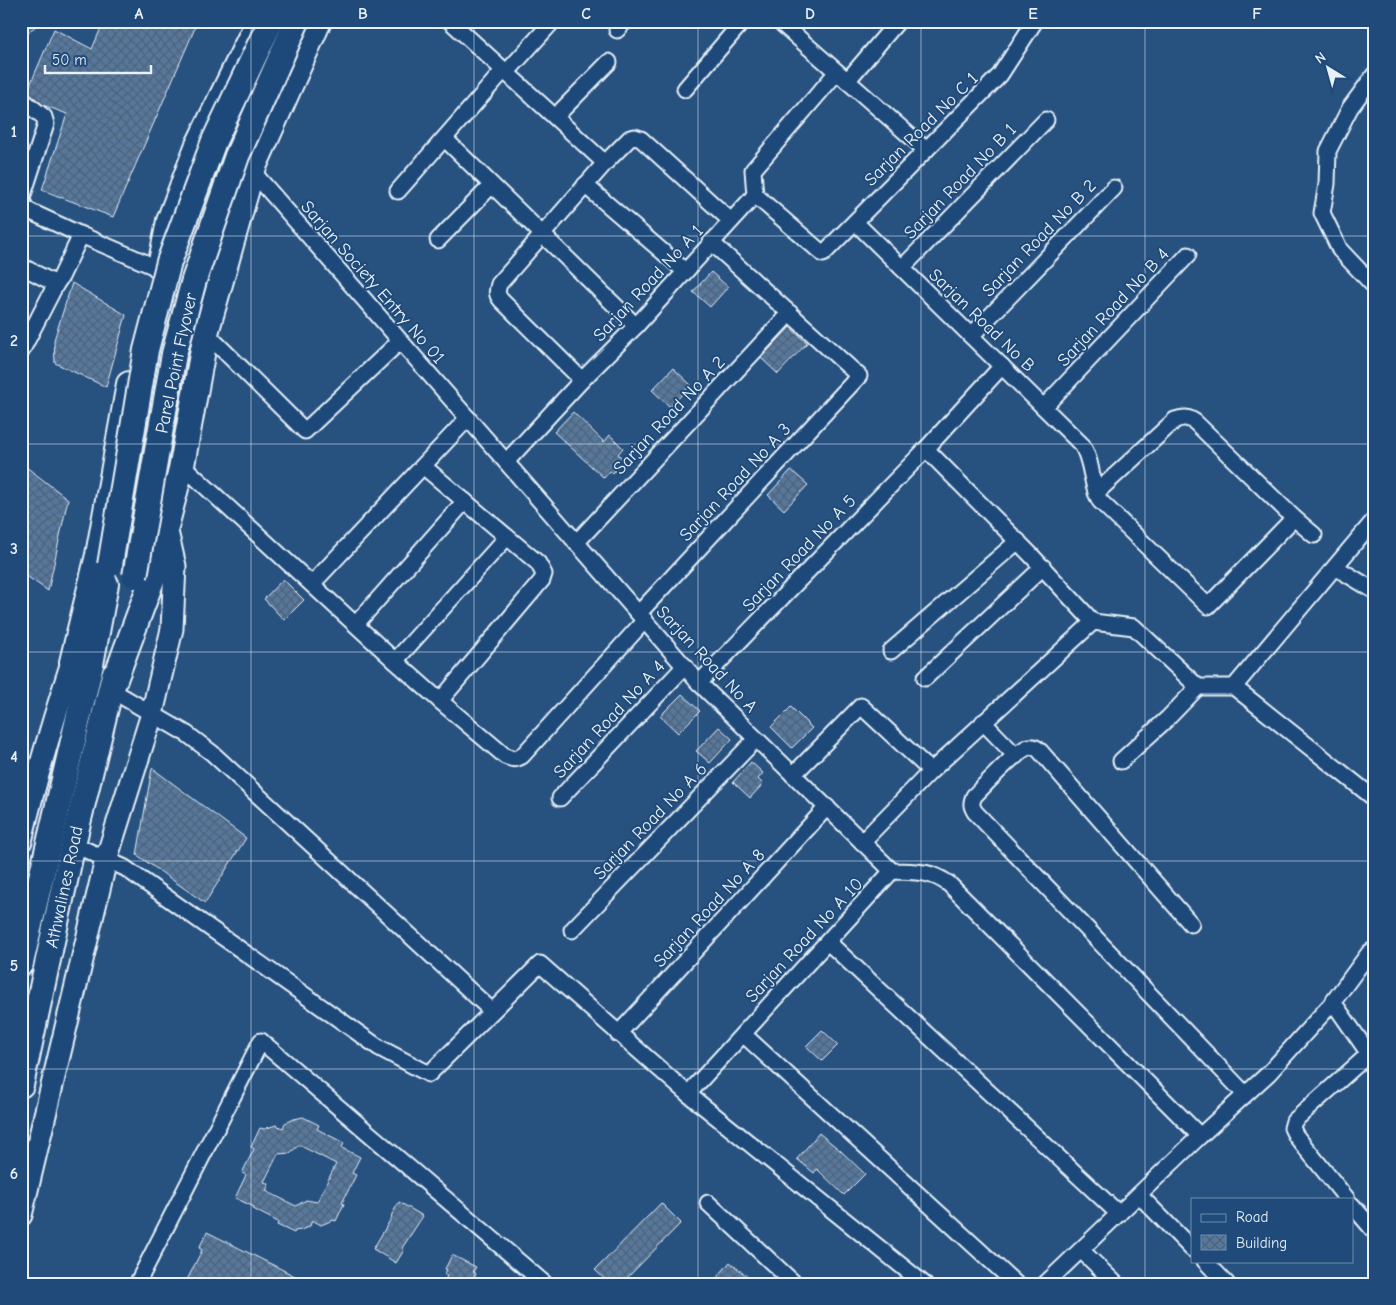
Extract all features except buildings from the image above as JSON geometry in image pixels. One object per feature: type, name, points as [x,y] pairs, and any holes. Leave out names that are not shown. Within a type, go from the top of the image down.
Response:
[{"type":"main road","points":[[81,663],[134,351],[160,269],[169,220],[197,147],[258,21]]},
{"type":"main road","name":"Parel Point Flyover","points":[[81,663],[110,565],[146,350],[169,262],[214,141],[271,21]]},
{"type":"main road","points":[[111,690],[153,577],[182,465],[206,333],[252,171],[306,24]]},
{"type":"main road","name":"Parel Point Flyover","points":[[111,690],[135,576],[174,354],[194,280],[237,156],[306,24]]},
{"type":"main road","name":"Athwalines Road","points":[[21,963],[81,663]]},
{"type":"main road","name":"Athwalines Road","points":[[21,1086],[73,844],[111,690]]},
{"type":"street","points":[[398,191],[505,71],[553,21]]},
{"type":"street","points":[[685,89],[743,21]]},
{"type":"street","points":[[779,21],[926,150]]},
{"type":"street","points":[[755,195],[752,170],[842,76],[898,21]]},
{"type":"street","name":"Sarjan Road No C 1","points":[[755,195],[823,254],[1000,75],[1034,21]]},
{"type":"street","points":[[457,23],[505,71],[605,163]]},
{"type":"street","points":[[555,116],[609,62]]},
{"type":"street","points":[[1375,74],[1350,108],[1328,151],[1327,184],[1322,214],[1340,250],[1375,287]]},
{"type":"street","points":[[21,99],[44,117],[46,124],[22,198],[24,206],[29,211],[160,269]]},
{"type":"street","name":"Sarjan Road No B 1","points":[[902,268],[1046,120]]},
{"type":"street","points":[[582,380],[498,296],[497,291],[499,284],[605,163],[630,138],[641,139],[731,221]]},
{"type":"street","points":[[445,139],[636,326]]},
{"type":"street","name":"Sarjan Society Entry No 01","points":[[197,147],[252,171],[506,462]]},
{"type":"street","points":[[586,185],[685,271]]},
{"type":"street","points":[[438,240],[491,186]]},
{"type":"street","name":"Sarjan Road No B 2","points":[[971,336],[1114,188]]},
{"type":"street","name":"Sarjan Road No A 1","points":[[506,462],[582,380],[636,326],[755,195]]},
{"type":"street","name":"Sarjan Road No B","points":[[855,222],[1082,445],[1089,458],[1096,493]]},
{"type":"street","points":[[21,352],[81,235]]},
{"type":"street","points":[[711,242],[790,313]]},
{"type":"street","name":"Sarjan Road No B 4","points":[[1044,407],[1188,254]]},
{"type":"street","points":[[21,266],[56,284]]},
{"type":"street","name":"Sarjan Road No A 3","points":[[440,701],[505,756],[517,759],[522,756],[642,617],[859,376],[790,313]]},
{"type":"street","name":"Sarjan Road No A 2","points":[[576,542],[790,313]]},
{"type":"street","points":[[206,333],[305,431],[400,341]]},
{"type":"street","name":"Sarjan Road No A 5","points":[[699,683],[926,448],[1002,366]]},
{"type":"street","points":[[312,584],[468,418]]},
{"type":"street","points":[[1294,518],[1208,606],[1105,507],[1096,493],[1175,420],[1186,418],[1195,422],[1314,535]]},
{"type":"street","points":[[926,448],[1043,567],[1093,622],[1134,626],[1198,688]]},
{"type":"street","name":"Sarjan Road No A","points":[[506,462],[699,683],[892,872]]},
{"type":"street","points":[[182,465],[440,701],[536,588],[544,574],[541,566],[423,466]]},
{"type":"street","points":[[356,624],[464,502]]},
{"type":"street","points":[[1234,687],[1375,519]]},
{"type":"street","points":[[21,1215],[106,860],[152,714],[172,629],[175,566],[166,527]]},
{"type":"street","points":[[396,661],[507,536]]},
{"type":"street","points":[[891,651],[1018,541]]},
{"type":"street","points":[[925,678],[1043,567]]},
{"type":"street","points":[[1335,567],[1375,591]]},
{"type":"street","points":[[862,842],[931,771],[1093,622]]},
{"type":"street","points":[[21,841],[25,805],[81,663]]},
{"type":"street","name":"Sarjan Road No A 4","points":[[560,798],[685,666]]},
{"type":"street","points":[[1121,761],[1198,688],[1234,687],[1375,799]]},
{"type":"street","points":[[111,690],[187,734],[212,753],[492,1012]]},
{"type":"street","points":[[793,775],[861,706],[931,771]]},
{"type":"street","points":[[983,722],[1016,756]]},
{"type":"street","name":"Sarjan Road No A 6","points":[[572,930],[756,739]]},
{"type":"street","points":[[1191,924],[1035,747],[1024,749],[971,801],[971,807],[975,812],[1245,1094]]},
{"type":"street","name":"Sarjan Road No A 8","points":[[618,1034],[827,807]]},
{"type":"street","points":[[73,844],[125,868],[378,1047],[429,1074],[540,964],[688,1094],[924,1284]]},
{"type":"street","points":[[892,872],[930,873],[949,884],[1200,1136]]},
{"type":"street","name":"Sarjan Road No A 10","points":[[688,1094],[892,872]]},
{"type":"street","points":[[828,942],[1119,1214]]},
{"type":"street","points":[[1045,1284],[1269,1073],[1333,1002],[1369,953],[1375,949]]},
{"type":"street","points":[[1333,1002],[1372,1058],[1294,1121],[1292,1128],[1296,1136],[1347,1198]]},
{"type":"street","points":[[743,1034],[1016,1284]]},
{"type":"street","points":[[137,1284],[261,1041],[544,1284]]},
{"type":"street","points":[[1138,1195],[1191,1248]]},
{"type":"street","points":[[708,1202],[795,1284]]},
{"type":"street","points":[[1354,1207],[1375,1232]]},
{"type":"street","points":[[1081,1250],[1116,1284]]},
{"type":"street","points":[[1206,1262],[1227,1284]]}]
